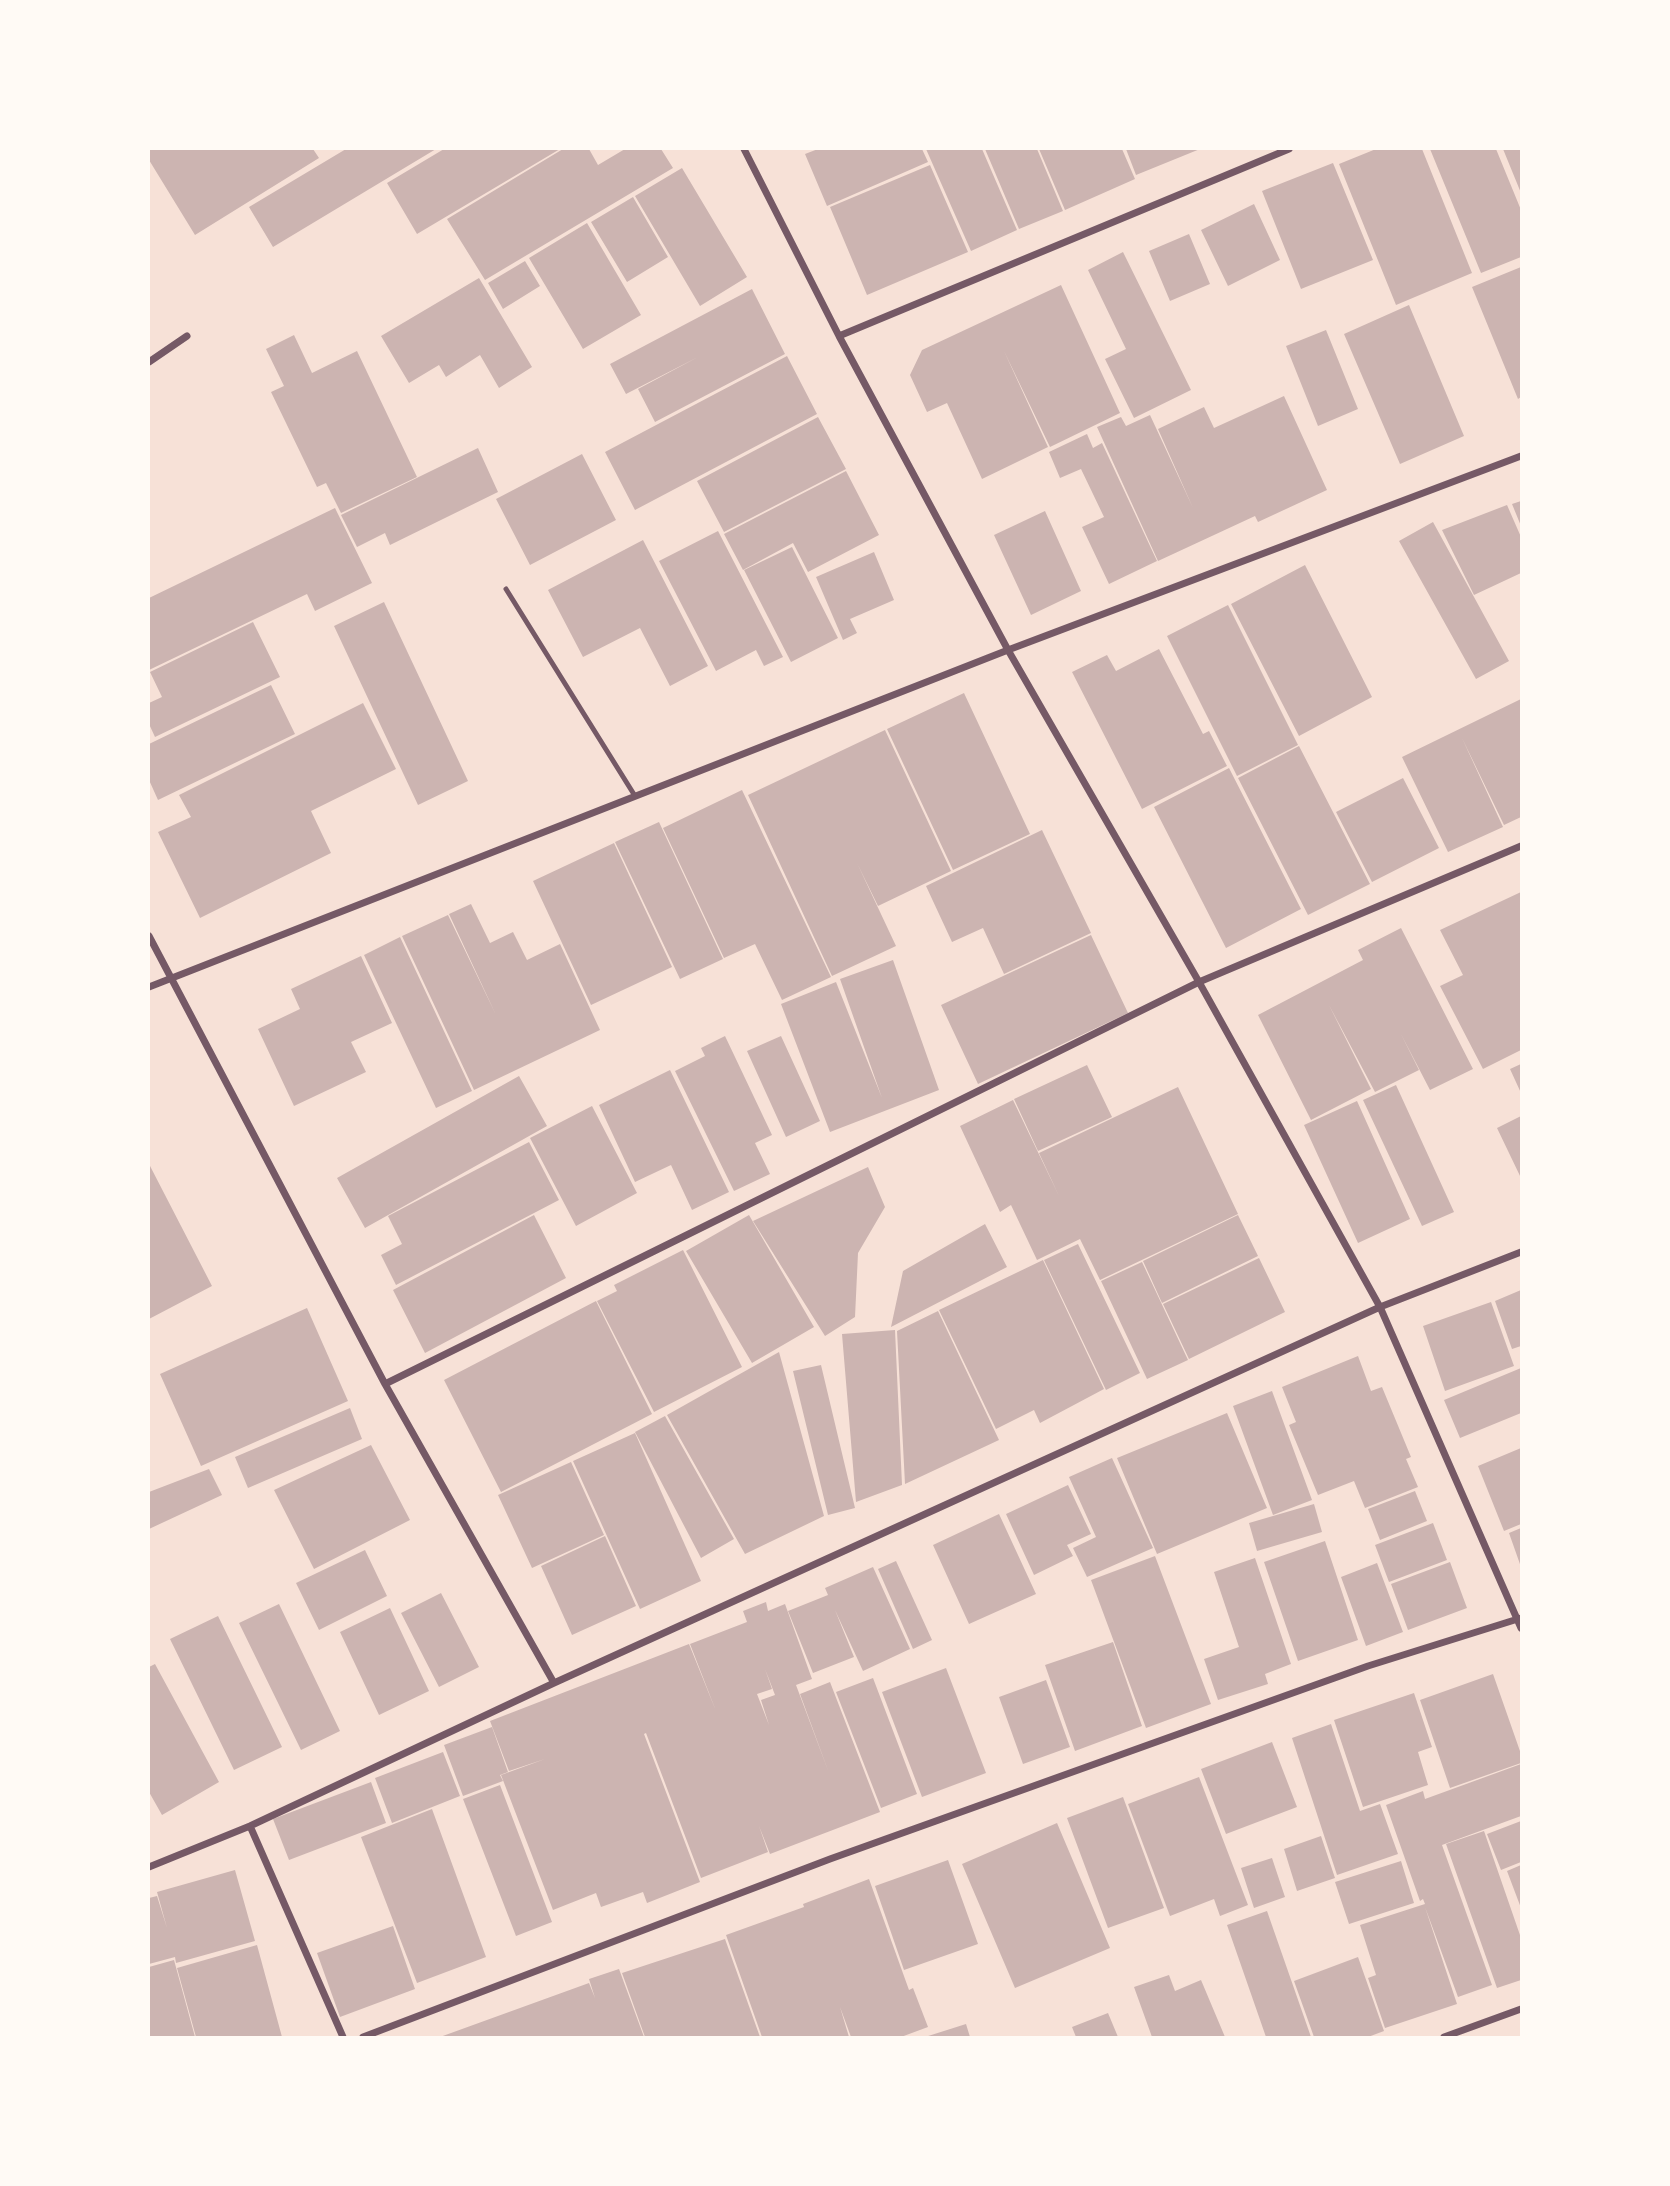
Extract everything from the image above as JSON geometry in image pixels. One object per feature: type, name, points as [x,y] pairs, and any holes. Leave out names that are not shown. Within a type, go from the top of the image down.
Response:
[{"type":"street","points":[[744,149],[839,336],[1008,650],[1199,982],[1380,1307],[1520,1619],[1521,1628]]},
{"type":"street","points":[[839,336],[1289,149]]},
{"type":"street","points":[[149,362],[187,336]]},
{"type":"street","points":[[149,987],[1008,650],[1521,456]]},
{"type":"street","points":[[385,1384],[1199,982],[1521,846]]},
{"type":"street","points":[[149,936],[385,1384],[554,1683]]},
{"type":"street","points":[[149,1867],[250,1826],[554,1683],[1380,1307],[1521,1252]]},
{"type":"street","points":[[363,2037],[830,1858],[1368,1666],[1520,1619]]},
{"type":"street","points":[[250,1826],[343,2037]]},
{"type":"street","points":[[1444,2037],[1521,2009]]},
{"type":"lane","points":[[506,589],[635,796]]},
{"type":"building","points":[[149,149],[313,149],[319,158],[195,235],[149,160]]},
{"type":"building","points":[[346,149],[436,149],[273,247],[249,207]]},
{"type":"building","points":[[444,149],[560,149],[417,234],[387,183]]},
{"type":"building","points":[[563,149],[589,149],[598,165],[625,149],[661,149],[673,168],[485,280],[447,219]]},
{"type":"building","points":[[818,149],[922,149],[928,162],[827,206],[805,154]]},
{"type":"building","points":[[926,149],[982,149],[1017,230],[971,251]]},
{"type":"building","points":[[985,149],[1037,149],[1063,211],[1019,229]]},
{"type":"building","points":[[1039,149],[1122,149],[1135,179],[1065,210]]},
{"type":"building","points":[[1126,149],[1200,149],[1136,175]]},
{"type":"building","points":[[1376,149],[1422,149],[1472,273],[1396,305],[1339,164]]},
{"type":"building","points":[[1430,149],[1496,149],[1521,210],[1521,257],[1481,273]]},
{"type":"building","points":[[1503,149],[1521,149],[1521,193]]},
{"type":"building","points":[[1333,163],[1373,260],[1301,289],[1262,191]]},
{"type":"building","points":[[930,165],[968,252],[867,295],[830,207]]},
{"type":"building","points":[[682,168],[747,277],[700,306],[635,196]]},
{"type":"building","points":[[633,197],[668,257],[627,282],[591,222]]},
{"type":"building","points":[[1254,204],[1280,260],[1228,286],[1201,230]]},
{"type":"building","points":[[587,223],[641,315],[583,349],[529,258]]},
{"type":"building","points":[[1189,234],[1210,284],[1170,301],[1149,251]]},
{"type":"building","points":[[1123,252],[1191,390],[1134,418],[1105,359],[1126,349],[1088,270]]},
{"type":"building","points":[[525,261],[540,286],[503,309],[488,283]]},
{"type":"building","points":[[1521,267],[1521,397],[1518,399],[1472,287]]},
{"type":"building","points":[[479,278],[532,367],[499,388],[480,355],[446,377],[439,365],[409,383],[381,336]]},
{"type":"building","points":[[1061,285],[1120,413],[1050,447],[1004,351],[1048,447],[982,479],[947,403],[927,412],[910,375],[922,350]]},
{"type":"building","points":[[752,289],[785,354],[655,422],[638,389],[698,357],[626,394],[610,364]]},
{"type":"building","points":[[1409,305],[1464,436],[1400,464],[1344,334]]},
{"type":"building","points":[[1326,330],[1358,409],[1318,426],[1286,346]]},
{"type":"building","points":[[294,335],[312,373],[357,351],[417,477],[341,513],[326,483],[317,487],[271,392],[284,386],[266,349]]},
{"type":"building","points":[[787,356],[817,414],[635,510],[605,452]]},
{"type":"building","points":[[1284,396],[1327,490],[1258,522],[1255,516],[1158,561],[1097,427],[1121,417],[1126,426],[1150,415],[1193,508],[1158,429],[1204,407],[1214,428]]},
{"type":"building","points":[[818,417],[846,469],[724,532],[697,481]]},
{"type":"building","points":[[1087,434],[1093,448],[1102,443],[1157,561],[1109,584],[1082,527],[1104,517],[1081,469],[1060,478],[1049,452]]},
{"type":"building","points":[[478,448],[498,492],[390,545],[385,533],[357,547],[341,515]]},
{"type":"building","points":[[582,454],[616,520],[530,565],[496,499]]},
{"type":"building","points":[[846,471],[879,535],[808,572],[793,543],[743,570],[724,534]]},
{"type":"building","points":[[1521,501],[1521,526],[1512,504]]},
{"type":"building","points":[[1507,505],[1521,537],[1521,573],[1474,595],[1442,530]]},
{"type":"building","points":[[335,508],[372,583],[315,611],[307,594],[149,670],[149,598]]},
{"type":"building","points":[[1045,511],[1081,591],[1031,615],[994,535]]},
{"type":"building","points":[[1433,522],[1509,661],[1476,679],[1399,541]]},
{"type":"building","points":[[718,531],[783,657],[764,666],[756,650],[716,671],[659,561]]},
{"type":"building","points":[[643,540],[708,666],[670,686],[640,628],[583,657],[548,590]]},
{"type":"building","points":[[792,547],[838,638],[791,662],[744,570]]},
{"type":"building","points":[[874,552],[894,600],[850,619],[857,633],[843,640],[816,577]]},
{"type":"building","points":[[1305,565],[1372,697],[1299,736],[1231,604]]},
{"type":"building","points":[[384,602],[468,781],[418,805],[334,626]]},
{"type":"building","points":[[1228,605],[1298,745],[1237,776],[1167,636]]},
{"type":"building","points":[[253,622],[280,677],[155,737],[149,724],[149,703],[162,697],[150,672]]},
{"type":"building","points":[[1159,649],[1203,734],[1209,731],[1227,766],[1142,809],[1072,672],[1107,655],[1116,671]]},
{"type":"building","points":[[271,685],[295,734],[158,800],[149,780],[149,744]]},
{"type":"building","points":[[964,693],[1030,834],[953,870],[887,729]]},
{"type":"building","points":[[1521,699],[1521,817],[1504,825],[1462,738],[1503,827],[1448,852],[1402,757]]},
{"type":"building","points":[[363,703],[396,769],[311,811],[331,853],[200,918],[158,832],[191,817],[179,795]]},
{"type":"building","points":[[885,730],[951,871],[878,906],[857,863],[896,946],[832,976],[748,795]]},
{"type":"building","points":[[1299,746],[1370,884],[1308,915],[1238,778]]},
{"type":"building","points":[[1229,768],[1301,909],[1226,948],[1154,807]]},
{"type":"building","points":[[1403,778],[1439,848],[1372,882],[1336,812]]},
{"type":"building","points":[[742,790],[831,977],[782,1000],[755,944],[724,958],[663,828]]},
{"type":"building","points":[[659,822],[723,959],[680,979],[615,842]]},
{"type":"building","points":[[1042,830],[1091,933],[1004,974],[983,928],[952,942],[926,886]]},
{"type":"building","points":[[614,843],[672,967],[591,1005],[533,881]]},
{"type":"building","points":[[1521,892],[1521,1050],[1483,1069],[1440,986],[1463,975],[1440,930]]},
{"type":"building","points":[[471,904],[490,943],[513,932],[527,960],[560,944],[600,1030],[474,1090],[402,936],[448,915],[496,1015],[449,914]]},
{"type":"building","points":[[1401,928],[1473,1069],[1430,1090],[1401,1034],[1419,1070],[1375,1092],[1329,1005],[1371,1089],[1311,1120],[1258,1015],[1363,960],[1358,950]]},
{"type":"building","points":[[1091,935],[1128,1013],[978,1084],[941,1005]]},
{"type":"building","points":[[400,937],[472,1091],[436,1108],[364,955]]},
{"type":"building","points":[[361,956],[392,1023],[351,1042],[366,1072],[294,1106],[258,1029],[300,1009],[291,989]]},
{"type":"building","points":[[893,960],[939,1090],[830,1132],[781,1004],[836,982],[882,1098],[840,979]]},
{"type":"building","points":[[725,1036],[772,1135],[755,1143],[770,1174],[734,1191],[675,1071],[705,1056],[701,1048]]},
{"type":"building","points":[[781,1036],[820,1121],[786,1137],[747,1051]]},
{"type":"building","points":[[1521,1064],[1521,1093],[1510,1069]]},
{"type":"building","points":[[1087,1065],[1112,1117],[1038,1151],[1014,1099]]},
{"type":"building","points":[[670,1070],[729,1192],[692,1210],[671,1165],[635,1182],[599,1105]]},
{"type":"building","points":[[519,1076],[547,1126],[365,1228],[337,1178]]},
{"type":"building","points":[[1396,1085],[1454,1212],[1422,1226],[1363,1100]]},
{"type":"building","points":[[1178,1087],[1238,1214],[1100,1280],[1080,1239],[1037,1260],[1011,1205],[1000,1212],[960,1126],[1013,1100],[1059,1196],[1039,1153]]},
{"type":"building","points":[[1357,1101],[1410,1219],[1358,1243],[1304,1125]]},
{"type":"building","points":[[592,1106],[637,1193],[576,1226],[530,1138]]},
{"type":"building","points":[[1521,1116],[1521,1178],[1497,1128]]},
{"type":"building","points":[[529,1142],[559,1200],[396,1285],[381,1255],[402,1244],[388,1216]]},
{"type":"building","points":[[149,1164],[212,1286],[149,1319]]},
{"type":"building","points":[[868,1167],[885,1207],[858,1253],[855,1317],[825,1336],[753,1221]]},
{"type":"building","points":[[534,1215],[566,1278],[425,1353],[393,1290]]},
{"type":"building","points":[[749,1215],[814,1327],[752,1363],[686,1251]]},
{"type":"building","points":[[1238,1215],[1258,1256],[1162,1303],[1143,1261]]},
{"type":"building","points":[[985,1224],[1007,1267],[891,1327],[903,1271]]},
{"type":"building","points":[[1078,1244],[1140,1373],[1106,1390],[1044,1260]]},
{"type":"building","points":[[683,1250],[742,1367],[654,1412],[597,1301],[617,1291],[614,1285]]},
{"type":"building","points":[[1259,1258],[1285,1312],[1189,1359],[1163,1304]]},
{"type":"building","points":[[1043,1260],[1104,1389],[1040,1423],[1034,1410],[996,1429],[939,1310]]},
{"type":"building","points":[[1142,1262],[1188,1360],[1147,1379],[1101,1281]]},
{"type":"building","points":[[1521,1290],[1521,1346],[1512,1349],[1495,1301]]},
{"type":"building","points":[[596,1301],[652,1414],[501,1492],[444,1380]]},
{"type":"building","points":[[1491,1302],[1514,1366],[1445,1391],[1423,1326]]},
{"type":"building","points":[[307,1308],[348,1401],[201,1466],[160,1374]]},
{"type":"building","points":[[938,1311],[999,1440],[905,1484],[897,1331]]},
{"type":"building","points":[[895,1330],[902,1485],[856,1502],[842,1334]]},
{"type":"building","points":[[779,1352],[824,1516],[745,1554],[667,1415]]},
{"type":"building","points":[[1358,1356],[1371,1391],[1382,1387],[1411,1457],[1406,1459],[1418,1487],[1365,1508],[1354,1481],[1318,1495],[1289,1425],[1296,1422],[1282,1387]]},
{"type":"building","points":[[821,1365],[855,1508],[828,1515],[793,1371]]},
{"type":"building","points":[[1521,1368],[1521,1413],[1460,1438],[1444,1400]]},
{"type":"building","points":[[1272,1391],[1312,1500],[1273,1515],[1233,1406]]},
{"type":"building","points":[[350,1408],[362,1439],[248,1488],[235,1457]]},
{"type":"building","points":[[1227,1413],[1267,1508],[1157,1554],[1117,1458]]},
{"type":"building","points":[[665,1416],[734,1539],[701,1558],[635,1432]]},
{"type":"building","points":[[635,1433],[701,1581],[640,1609],[573,1461]]},
{"type":"building","points":[[371,1445],[410,1520],[314,1569],[274,1490]]},
{"type":"building","points":[[1521,1448],[1521,1524],[1504,1531],[1478,1466]]},
{"type":"building","points":[[1112,1458],[1153,1548],[1087,1577],[1073,1548],[1096,1537],[1069,1477]]},
{"type":"building","points":[[571,1462],[604,1535],[532,1568],[498,1495]]},
{"type":"building","points":[[209,1469],[222,1495],[149,1529],[149,1492]]},
{"type":"building","points":[[1068,1485],[1091,1534],[1067,1545],[1073,1556],[1034,1575],[1006,1514]]},
{"type":"building","points":[[1415,1491],[1427,1521],[1380,1540],[1368,1509]]},
{"type":"building","points":[[1314,1504],[1322,1532],[1257,1551],[1249,1523]]},
{"type":"building","points":[[999,1514],[1036,1594],[969,1624],[933,1545]]},
{"type":"building","points":[[1433,1523],[1447,1560],[1389,1582],[1375,1545]]},
{"type":"building","points":[[1521,1528],[1521,1567],[1509,1533]]},
{"type":"building","points":[[605,1536],[636,1606],[572,1635],[541,1566]]},
{"type":"building","points":[[1325,1541],[1358,1640],[1298,1661],[1264,1562]]},
{"type":"building","points":[[365,1550],[387,1596],[319,1630],[296,1583]]},
{"type":"building","points":[[1155,1556],[1211,1704],[1146,1728],[1091,1580]]},
{"type":"building","points":[[1255,1558],[1291,1664],[1265,1674],[1268,1684],[1218,1700],[1204,1659],[1239,1647],[1214,1572]]},
{"type":"building","points":[[896,1561],[932,1640],[913,1649],[878,1569]]},
{"type":"building","points":[[1450,1562],[1467,1608],[1408,1630],[1391,1584]]},
{"type":"building","points":[[1377,1563],[1403,1632],[1366,1646],[1341,1577]]},
{"type":"building","points":[[873,1567],[910,1649],[863,1671],[835,1610],[854,1657],[813,1673],[788,1611],[828,1595],[825,1588]]},
{"type":"building","points":[[441,1593],[479,1667],[439,1687],[401,1613]]},
{"type":"building","points":[[766,1602],[768,1611],[785,1604],[812,1679],[796,1685],[829,1773],[800,1694],[830,1682],[880,1812],[770,1854],[759,1826],[768,1852],[701,1878],[646,1733],[644,1734],[700,1882],[647,1903],[643,1892],[601,1907],[596,1893],[553,1910],[501,1775],[545,1759],[509,1771],[490,1721],[689,1644],[716,1711],[690,1644],[747,1622],[743,1611]],"holes":[[[765,1669],[775,1695],[761,1700],[769,1725],[757,1694],[772,1689]]]},
{"type":"building","points":[[279,1604],[340,1731],[301,1750],[239,1623]]},
{"type":"building","points":[[390,1608],[429,1691],[379,1715],[340,1632]]},
{"type":"building","points":[[218,1616],[282,1747],[234,1770],[170,1639]]},
{"type":"building","points":[[1113,1642],[1142,1726],[1075,1751],[1045,1665]]},
{"type":"building","points":[[155,1664],[219,1782],[162,1815],[149,1792],[149,1667]]},
{"type":"building","points":[[946,1668],[986,1773],[922,1797],[882,1692]]},
{"type":"building","points":[[1493,1674],[1521,1754],[1521,1763],[1450,1788],[1420,1700]]},
{"type":"building","points":[[873,1678],[917,1794],[881,1808],[836,1692]]},
{"type":"building","points":[[1046,1680],[1070,1747],[1023,1764],[999,1697]]},
{"type":"building","points":[[1414,1693],[1432,1747],[1418,1752],[1428,1785],[1363,1807],[1334,1720]]},
{"type":"building","points":[[1331,1724],[1360,1811],[1380,1804],[1398,1854],[1337,1875],[1292,1738]]},
{"type":"building","points":[[492,1727],[508,1772],[500,1775],[503,1781],[463,1796],[444,1745]]},
{"type":"building","points":[[1272,1742],[1297,1807],[1226,1834],[1201,1769]]},
{"type":"building","points":[[443,1752],[460,1796],[392,1823],[375,1778]]},
{"type":"building","points":[[1521,1764],[1521,1816],[1442,1845],[1492,1985],[1458,1997],[1425,1907],[1457,2004],[1385,2028],[1368,1978],[1376,1975],[1360,1925],[1425,1904],[1423,1899],[1420,1901],[1386,1805],[1423,1791],[1425,1799]]},
{"type":"building","points":[[1199,1777],[1248,1905],[1220,1916],[1214,1899],[1170,1916],[1128,1804]]},
{"type":"building","points":[[371,1782],[386,1823],[289,1860],[273,1819]]},
{"type":"building","points":[[500,1785],[552,1922],[516,1936],[463,1799]]},
{"type":"building","points":[[1123,1797],[1164,1908],[1108,1928],[1067,1818]]},
{"type":"building","points":[[432,1809],[486,1957],[417,1983],[361,1837]]},
{"type":"building","points":[[1521,1821],[1521,1862],[1501,1870],[1487,1834]]},
{"type":"building","points":[[1057,1823],[1110,1948],[1015,1988],[962,1864]]},
{"type":"building","points":[[1484,1831],[1521,1938],[1521,1980],[1497,1988],[1446,1844]]},
{"type":"building","points":[[1321,1836],[1335,1878],[1297,1891],[1284,1849]]},
{"type":"building","points":[[1272,1858],[1285,1897],[1254,1908],[1241,1868]]},
{"type":"building","points":[[948,1860],[978,1944],[904,1970],[875,1886]]},
{"type":"building","points":[[1401,1861],[1414,1903],[1349,1924],[1335,1882]]},
{"type":"building","points":[[1521,1865],[1521,1908],[1507,1871]]},
{"type":"building","points":[[235,1870],[255,1941],[176,1963],[175,1957],[149,1964],[149,1898],[157,1896],[167,1928],[157,1892]]},
{"type":"building","points":[[869,1879],[909,1990],[913,1988],[928,2027],[901,2037],[851,2037],[840,2007],[849,2037],[762,2037],[726,1935],[804,1907],[803,1904]]},
{"type":"building","points":[[1267,1911],[1311,2037],[1266,2037],[1227,1925]]},
{"type":"building","points":[[393,1926],[415,1989],[340,2017],[317,1953]]},
{"type":"building","points":[[725,1939],[760,2037],[645,2037],[622,1973]]},
{"type":"building","points":[[257,1945],[282,2037],[196,2037],[177,1968]]},
{"type":"building","points":[[1358,1957],[1384,2031],[1368,2037],[1314,2037],[1294,1981]]},
{"type":"building","points":[[174,1960],[195,2037],[149,2037],[149,1967]]},
{"type":"building","points":[[619,1969],[644,2037],[440,2037],[589,1983],[595,1998],[589,1979]]},
{"type":"building","points":[[1169,1975],[1175,1991],[1201,1980],[1225,2037],[1152,2037],[1134,1987]]},
{"type":"building","points":[[1108,2013],[1118,2037],[1076,2037],[1072,2027]]},
{"type":"building","points":[[966,2024],[970,2037],[925,2037]]}]
